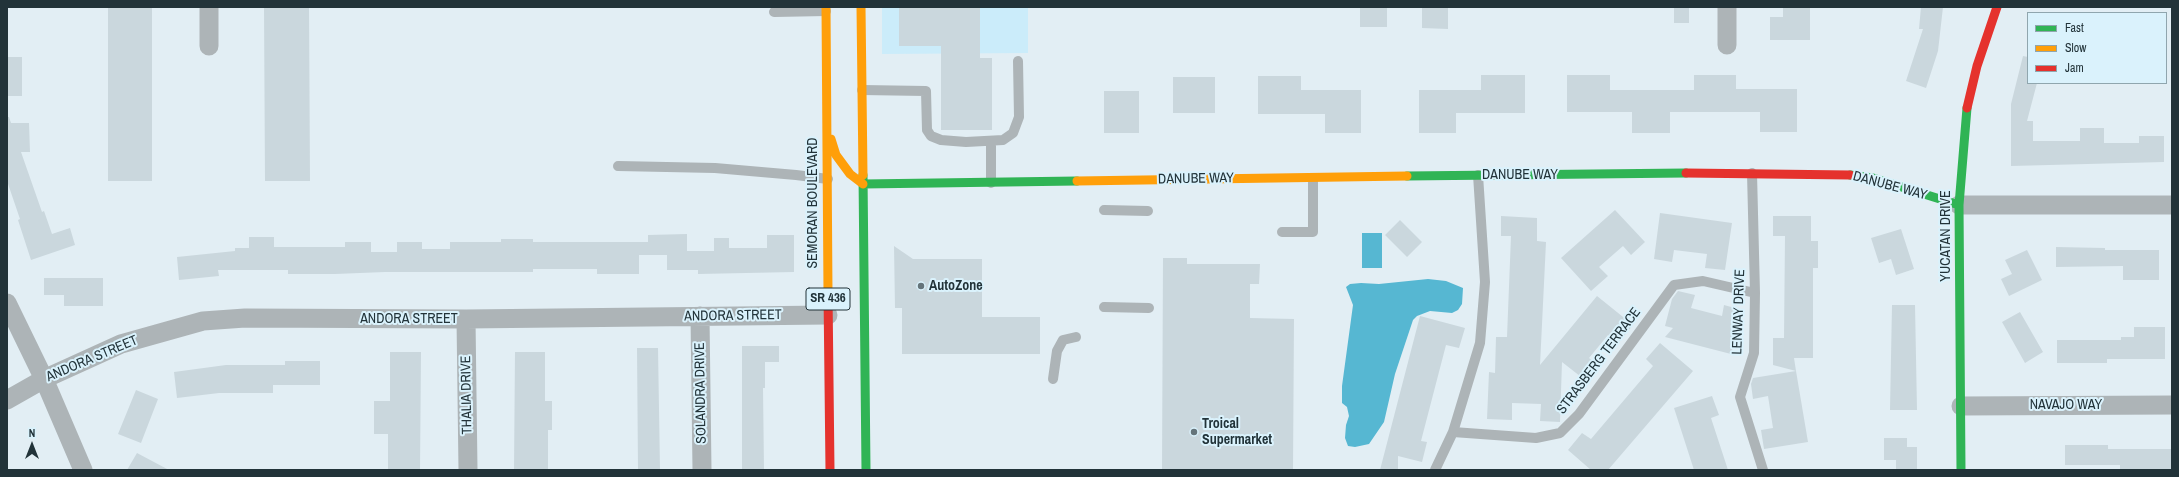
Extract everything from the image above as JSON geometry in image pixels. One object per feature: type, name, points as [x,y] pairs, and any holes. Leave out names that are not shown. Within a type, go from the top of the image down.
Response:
[{"type":"street","points":[[209,7],[209,46]]},
{"type":"street","name":"SR 436","points":[[861,7],[866,470]]},
{"type":"street","points":[[1727,7],[1727,45]]},
{"type":"street","name":"YUCATAN DRIVE","points":[[1961,470],[1959,205],[1967,105],[1976,66],[1997,7]]},
{"type":"street","name":"SEMORAN BOULEVARD","points":[[826,9],[830,470]]},
{"type":"street","points":[[827,128],[836,156],[850,174],[863,184]]},
{"type":"street","name":"DANUBE WAY","points":[[863,184],[1478,175],[1752,173],[1844,174],[1873,178],[1959,205],[2172,206]]},
{"type":"street","points":[[828,179],[838,185]]},
{"type":"street","points":[[854,201],[863,233]]},
{"type":"street","points":[[7,303],[44,379],[83,470]]},
{"type":"street","name":"ANDORA STREET","points":[[7,400],[44,379],[121,344],[203,321],[244,318],[466,319],[828,315]]},
{"type":"street","name":"SOLANDRA DRIVE","points":[[700,316],[702,470]]},
{"type":"street","name":"THALIA DRIVE","points":[[466,319],[468,470]]},
{"type":"street","name":"NAVAJO WAY","points":[[1961,406],[2172,405]]},
{"type":"lane","points":[[774,12],[826,9]]},
{"type":"lane","points":[[862,90],[926,91],[927,130],[931,136],[941,140],[966,142],[1003,140],[1012,133],[1019,117],[1018,61]]},
{"type":"lane","points":[[991,141],[991,182]]},
{"type":"lane","points":[[618,166],[715,168],[796,174],[828,179]]},
{"type":"lane","name":"LENWAY DRIVE","points":[[1752,173],[1755,293],[1754,353],[1740,397],[1763,470]]},
{"type":"lane","points":[[1435,470],[1453,432],[1480,343],[1485,282],[1478,175]]},
{"type":"lane","points":[[1282,232],[1313,232],[1313,178]]},
{"type":"lane","points":[[1104,210],[1148,211]]},
{"type":"lane","name":"STRASBERG TERRACE","points":[[1453,432],[1536,438],[1560,433],[1579,414],[1674,285],[1703,281],[1755,293]]},
{"type":"lane","points":[[1104,307],[1148,308]]},
{"type":"lane","points":[[1053,379],[1057,351],[1063,340],[1076,337]]},
{"type":"shaded area","points":[[882,7],[1028,7],[1028,53],[882,54]]},
{"type":"water","points":[[1362,233],[1382,233],[1382,268],[1362,268]]},
{"type":"water","points":[[1428,279],[1446,281],[1463,288],[1462,304],[1458,310],[1452,313],[1430,311],[1417,316],[1413,320],[1395,374],[1384,422],[1369,444],[1355,447],[1348,446],[1345,438],[1346,425],[1349,416],[1347,407],[1342,403],[1342,386],[1353,305],[1346,287],[1350,284],[1379,284]]},
{"type":"building","points":[[108,7],[152,7],[152,181],[108,181]]},
{"type":"building","points":[[264,7],[309,7],[310,181],[265,181]]},
{"type":"building","points":[[899,7],[980,7],[980,58],[992,58],[992,130],[941,130],[941,46],[899,46]]},
{"type":"building","points":[[1360,7],[1387,7],[1387,27],[1360,27]]},
{"type":"building","points":[[1422,7],[1448,7],[1448,29],[1422,28]]},
{"type":"building","points":[[1674,7],[1689,7],[1689,23],[1674,23]]},
{"type":"building","points":[[1783,7],[1810,7],[1810,40],[1770,40],[1770,17],[1783,17]]},
{"type":"building","points":[[1921,7],[1943,7],[1938,51],[1926,88],[1906,81],[1923,29],[1919,29]]},
{"type":"building","points":[[2023,56],[2027,57],[2027,84],[2037,84],[2027,121],[2033,121],[2033,141],[2080,141],[2080,128],[2104,128],[2104,143],[2139,143],[2139,136],[2164,136],[2164,162],[2011,166],[2011,104]]},
{"type":"building","points":[[7,57],[22,57],[22,96],[7,96]]},
{"type":"building","points":[[1481,75],[1525,75],[1525,113],[1456,113],[1456,133],[1419,133],[1419,90],[1481,90]]},
{"type":"building","points":[[1567,75],[1610,75],[1610,90],[1694,90],[1694,75],[1736,75],[1736,89],[1797,89],[1797,132],[1760,132],[1760,112],[1670,112],[1670,133],[1632,133],[1632,112],[1567,112]]},
{"type":"building","points":[[1258,76],[1301,76],[1301,90],[1361,90],[1361,133],[1325,133],[1325,114],[1258,114]]},
{"type":"building","points":[[1173,77],[1215,77],[1215,113],[1173,113]]},
{"type":"building","points":[[1104,91],[1139,91],[1139,133],[1104,133]]},
{"type":"building","points":[[7,117],[9,117],[11,123],[29,123],[30,152],[21,152],[42,212],[44,211],[52,234],[70,228],[75,245],[31,260],[18,220],[20,219],[7,181]]},
{"type":"building","points":[[1615,210],[1645,242],[1631,255],[1623,246],[1599,267],[1608,276],[1591,291],[1561,258]]},
{"type":"building","points":[[1660,213],[1732,223],[1725,270],[1705,268],[1707,254],[1674,250],[1672,262],[1654,259]]},
{"type":"building","points":[[1501,216],[1537,218],[1537,241],[1546,242],[1540,365],[1597,296],[1633,325],[1618,343],[1608,335],[1589,358],[1598,365],[1585,380],[1562,362],[1560,422],[1540,421],[1541,404],[1512,403],[1512,420],[1487,419],[1489,372],[1495,373],[1496,337],[1507,337],[1511,236],[1501,236]]},
{"type":"building","points":[[1773,216],[1811,216],[1811,241],[1818,241],[1818,268],[1813,268],[1813,358],[1794,358],[1796,371],[1773,365],[1773,338],[1784,338],[1785,236],[1773,236]]},
{"type":"building","points":[[1400,220],[1422,242],[1407,257],[1385,235]]},
{"type":"building","points":[[1901,229],[1914,269],[1896,275],[1891,259],[1879,263],[1871,238]]},
{"type":"building","points":[[687,234],[687,251],[714,251],[714,238],[729,238],[729,248],[767,248],[767,235],[794,235],[794,272],[698,274],[698,270],[667,270],[667,255],[639,255],[639,274],[597,274],[597,269],[533,269],[533,272],[385,272],[335,274],[288,274],[288,270],[218,270],[219,276],[179,280],[177,257],[235,251],[235,248],[249,248],[249,237],[274,237],[274,247],[345,247],[345,242],[371,242],[371,252],[397,252],[397,242],[422,242],[422,249],[450,249],[450,242],[501,242],[501,239],[533,239],[533,242],[648,242],[648,235]]},
{"type":"building","points":[[894,246],[913,259],[982,259],[982,317],[1040,317],[1040,354],[902,354],[902,308],[895,308]]},
{"type":"building","points":[[2056,247],[2105,248],[2105,250],[2159,250],[2159,280],[2123,280],[2123,266],[2056,267]]},
{"type":"building","points":[[2027,250],[2042,280],[2009,296],[2001,279],[2012,274],[2005,260]]},
{"type":"building","points":[[1163,258],[1187,258],[1187,264],[1260,264],[1259,284],[1250,284],[1250,318],[1294,319],[1293,470],[1162,470]]},
{"type":"building","points":[[44,278],[103,278],[103,306],[64,306],[64,295],[44,295]]},
{"type":"building","points":[[1678,291],[1695,295],[1691,308],[1722,316],[1724,305],[1742,310],[1731,354],[1665,337],[1673,328],[1665,326],[1672,299]]},
{"type":"building","points":[[1892,305],[1915,305],[1917,410],[1890,410]]},
{"type":"building","points":[[2020,312],[2043,352],[2025,363],[2002,322]]},
{"type":"building","points":[[1420,316],[1465,328],[1459,348],[1446,345],[1421,441],[1427,442],[1422,462],[1398,456],[1398,470],[1380,470]]},
{"type":"building","points":[[2134,327],[2165,327],[2165,359],[2107,359],[2107,363],[2057,363],[2057,340],[2121,340],[2121,337],[2134,337]]},
{"type":"building","points":[[1660,343],[1693,371],[1608,470],[1591,470],[1568,450],[1582,433],[1591,439],[1653,366],[1646,359]]},
{"type":"building","points":[[742,346],[779,346],[779,362],[765,362],[765,388],[763,388],[764,470],[742,470]]},
{"type":"building","points":[[637,348],[658,348],[660,470],[638,470]]},
{"type":"building","points":[[390,352],[421,352],[420,470],[388,470],[388,434],[374,434],[374,401],[390,401]]},
{"type":"building","points":[[515,352],[545,352],[545,401],[552,401],[552,430],[548,430],[548,470],[514,470]]},
{"type":"building","points":[[285,361],[320,361],[320,385],[273,385],[273,393],[219,393],[177,398],[174,372],[226,365],[285,365]]},
{"type":"building","points":[[1796,371],[1808,442],[1764,449],[1761,430],[1773,428],[1768,396],[1753,399],[1751,384],[1753,378]]},
{"type":"building","points":[[136,390],[158,399],[141,443],[118,434]]},
{"type":"building","points":[[1712,396],[1719,415],[1711,418],[1728,470],[1694,470],[1674,408]]},
{"type":"building","points":[[1884,438],[1907,438],[1907,447],[1917,447],[1917,470],[1896,470],[1896,460],[1884,460]]},
{"type":"building","points":[[2065,445],[2108,445],[2108,449],[2172,449],[2172,470],[2120,470],[2120,465],[2065,465]]},
{"type":"building","points":[[137,453],[169,470],[127,470]]},
{"type":"traffic: fast","points":[[1961,470],[1959,205],[1967,108]]},
{"type":"traffic: fast","points":[[1407,176],[1686,173]]},
{"type":"traffic: fast","points":[[863,175],[866,470]]},
{"type":"traffic: fast","points":[[1850,175],[1873,178],[1959,205]]},
{"type":"traffic: fast","points":[[863,184],[1077,181]]},
{"type":"traffic: slow","points":[[826,7],[828,293]]},
{"type":"traffic: slow","points":[[861,7],[863,175]]},
{"type":"traffic: slow","points":[[831,139],[836,155],[850,174],[863,184]]},
{"type":"traffic: slow","points":[[1077,181],[1407,176]]},
{"type":"traffic: jam","points":[[1967,108],[1977,66],[1997,7]]},
{"type":"traffic: jam","points":[[1686,173],[1850,175]]},
{"type":"traffic: jam","points":[[828,293],[830,470]]},
{"type":"place","name":"AutoZone","points":[[921,286]]},
{"type":"place","name":"Troical Supermarket","points":[[1194,432]]}]
